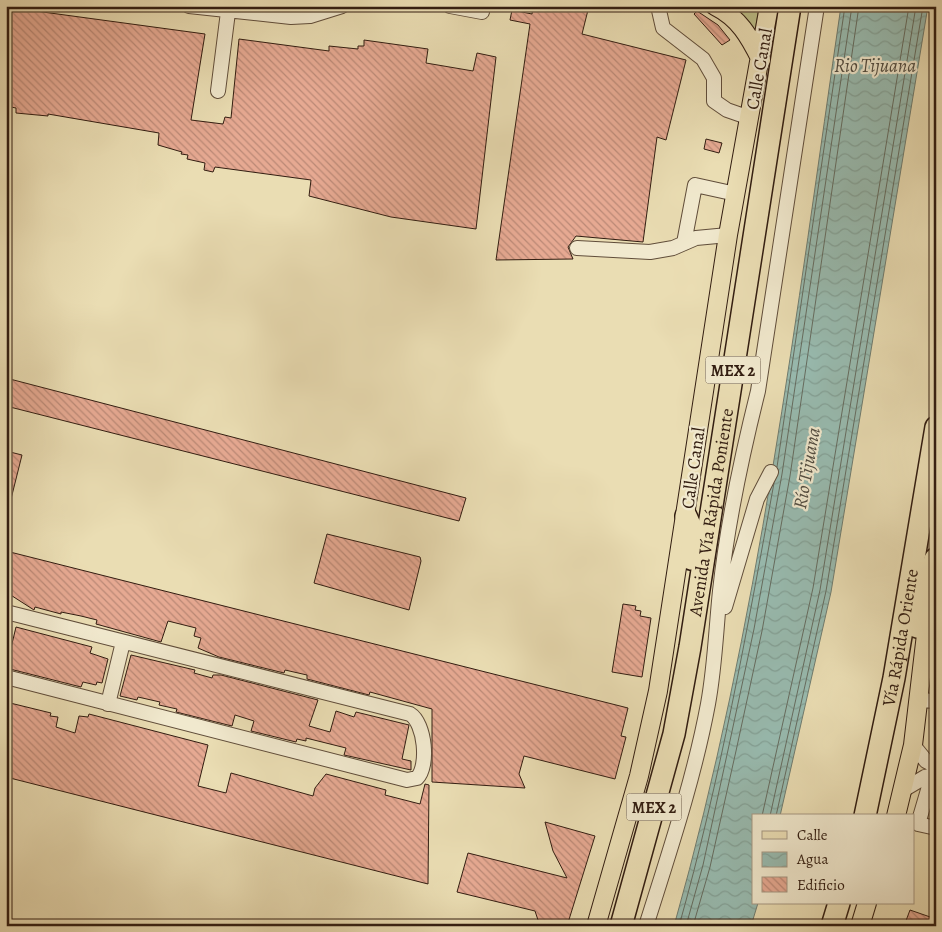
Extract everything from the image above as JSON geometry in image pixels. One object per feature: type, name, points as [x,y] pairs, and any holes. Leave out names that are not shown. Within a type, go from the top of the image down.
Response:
[{"type":"highway","name":"Avenida Vía Rápida Poniente","points":[[621,926],[674,734],[690,647],[790,6]]},
{"type":"highway","name":"Vía Rápida Oriente","points":[[866,814],[894,678],[936,427]]},
{"type":"highway","points":[[674,734],[670,712],[694,534],[686,516]]},
{"type":"highway","points":[[867,814],[881,791],[890,760],[922,600],[935,557]]},
{"type":"highway","points":[[610,926],[617,903],[635,879]]},
{"type":"highway","points":[[832,926],[839,904]]},
{"type":"main road","points":[[715,6],[731,14],[749,36],[761,60]]},
{"type":"main road","name":"Calle Canal","points":[[596,926],[648,738],[658,691],[728,235],[761,60],[769,6]]},
{"type":"main road","points":[[897,814],[913,746],[918,700],[931,627],[935,557]]},
{"type":"main road","points":[[860,926],[867,904]]},
{"type":"street","points":[[189,6],[228,12],[310,16],[342,6]]},
{"type":"street","points":[[450,6],[482,12]]},
{"type":"street","points":[[658,6],[663,28],[703,59],[714,78],[714,101],[727,110],[750,118]]},
{"type":"street","points":[[646,926],[689,785],[708,704],[718,631],[720,592],[745,444],[758,391],[817,6]]},
{"type":"street","points":[[218,91],[228,12]]},
{"type":"street","points":[[684,243],[695,185],[736,194]]},
{"type":"street","points":[[577,248],[650,252],[663,250],[704,237],[728,235]]},
{"type":"street","points":[[718,631],[757,499],[771,472]]},
{"type":"street","points":[[6,612],[410,714],[420,723],[423,732],[422,767],[417,778],[407,780],[6,677]]},
{"type":"street","points":[[108,704],[123,642]]},
{"type":"street","points":[[918,700],[936,701]]},
{"type":"street","points":[[913,746],[935,770]]},
{"type":"street","points":[[903,790],[935,770]]},
{"type":"street","points":[[935,770],[918,824],[936,828]]},
{"type":"green space","points":[[725,6],[759,6],[754,38]]},
{"type":"water","name":"Rio Tijuana","points":[[841,6],[928,6],[831,592],[780,814],[752,814],[752,904],[758,904],[751,926],[674,926],[704,813],[730,699],[752,584],[791,353]]},
{"type":"building","points":[[533,6],[589,6],[582,34],[686,60],[666,140],[657,137],[643,242],[576,236],[568,247],[573,259],[496,260],[530,24],[510,20],[512,10],[532,14]]},
{"type":"building","points":[[6,7],[205,34],[191,120],[223,124],[225,117],[231,118],[239,39],[329,51],[329,46],[358,49],[358,46],[364,46],[364,40],[428,49],[426,63],[473,71],[477,53],[496,57],[476,229],[391,217],[309,196],[311,180],[215,167],[213,172],[204,170],[205,163],[187,159],[188,155],[181,154],[182,152],[158,145],[159,133],[48,114],[48,116],[16,113],[16,108],[6,106]]},
{"type":"building","points":[[697,11],[718,25],[730,40],[722,45],[694,14]]},
{"type":"building","points":[[706,139],[722,143],[719,153],[704,149]]},
{"type":"building","points":[[6,378],[466,498],[459,521],[6,406]]},
{"type":"building","points":[[6,451],[22,455],[10,503],[6,503]]},
{"type":"building","points":[[327,534],[420,557],[421,561],[409,610],[314,583]]},
{"type":"building","points":[[6,551],[628,708],[621,736],[626,737],[615,779],[524,756],[519,774],[525,788],[432,782],[432,709],[370,692],[369,695],[307,679],[307,675],[285,670],[284,673],[219,657],[198,648],[201,638],[194,636],[196,628],[168,621],[161,642],[96,624],[97,620],[61,612],[61,614],[35,607],[34,610],[6,592]]},
{"type":"building","points":[[623,604],[636,606],[635,610],[641,611],[640,616],[651,618],[642,677],[612,672]]},
{"type":"building","points":[[16,627],[92,647],[90,653],[108,659],[102,683],[97,682],[96,685],[83,682],[81,687],[6,668],[6,652],[10,652]]},
{"type":"building","points":[[131,655],[195,670],[194,673],[212,678],[213,675],[221,675],[318,700],[309,726],[330,732],[336,711],[354,717],[356,712],[409,725],[402,759],[411,761],[411,770],[344,755],[346,748],[306,738],[306,741],[297,739],[296,742],[251,731],[254,721],[235,715],[232,726],[176,712],[177,709],[159,705],[160,702],[138,697],[137,700],[120,696]]},
{"type":"building","points":[[6,702],[51,713],[50,716],[58,717],[56,727],[75,733],[79,716],[88,717],[89,714],[208,745],[198,786],[226,793],[231,773],[313,796],[315,788],[326,774],[386,790],[385,795],[420,804],[425,784],[429,785],[428,884],[6,777]]},
{"type":"building","points":[[545,822],[595,836],[567,926],[540,926],[535,911],[457,892],[468,853],[567,878],[553,851]]},
{"type":"building","points":[[910,910],[936,919],[936,926],[904,926]]},
{"type":"water label","name":"Río Tijuana","points":[[806,468]]}]
